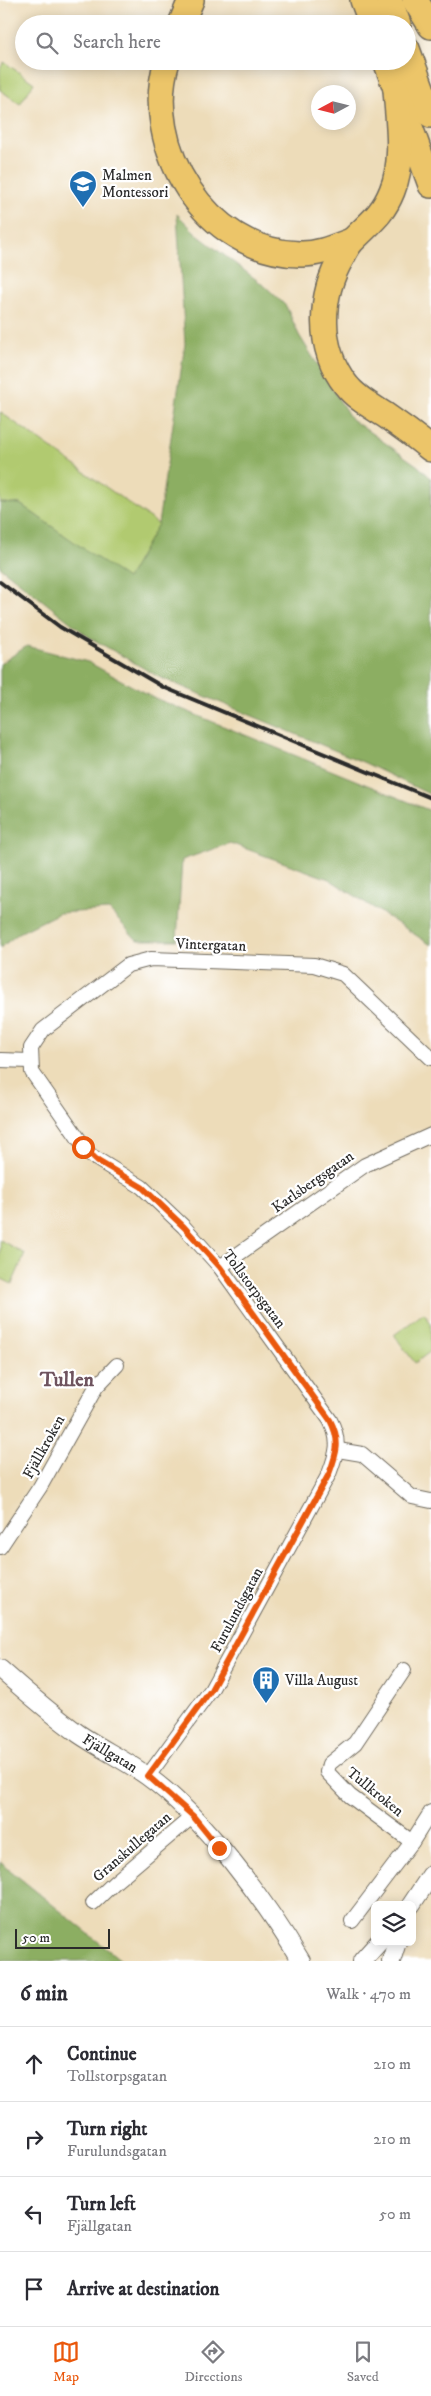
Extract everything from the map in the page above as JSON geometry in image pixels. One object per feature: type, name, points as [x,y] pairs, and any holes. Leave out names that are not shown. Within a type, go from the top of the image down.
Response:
[{"type":"highway","points":[[184,15],[190,0]]},
{"type":"highway","points":[[363,0],[369,15]]},
{"type":"highway","points":[[389,0],[395,15]]},
{"type":"highway","points":[[415,0],[431,26]]},
{"type":"highway","points":[[166,70],[162,104],[167,144],[182,180],[205,210],[236,235],[270,250],[300,254],[330,249],[351,241]]},
{"type":"highway","points":[[389,70],[431,185]]},
{"type":"highway","points":[[415,70],[431,115]]},
{"type":"highway","points":[[396,89],[399,151],[398,168],[393,190],[379,214],[351,241],[336,267],[324,307],[324,328],[328,350],[346,385],[358,398],[431,449]]},
{"type":"street","name":"Vintergatan","points":[[30,1061],[31,1048],[43,1030],[128,965],[151,959],[314,965],[330,968],[343,974],[431,1058]]},
{"type":"street","points":[[0,1060],[30,1061]]},
{"type":"street","name":"Tollstorpsgatan","points":[[30,1061],[32,1072],[41,1088],[90,1155],[142,1187],[184,1227],[220,1267],[330,1420],[338,1440],[338,1450]]},
{"type":"street","name":"Karlsbergsgatan","points":[[220,1267],[365,1165],[431,1135]]},
{"type":"street","name":"Fjällkroken","points":[[0,1547],[40,1487],[96,1387],[117,1365]]},
{"type":"street","points":[[338,1450],[362,1454],[412,1498],[431,1501]]},
{"type":"street","name":"Furulundsgatan","points":[[148,1776],[189,1722],[220,1675],[329,1474],[338,1450]]},
{"type":"street","name":"Fjällgatan","points":[[0,1669],[39,1704],[80,1734],[148,1776],[193,1816],[241,1875],[288,1938],[302,1961]]},
{"type":"street","name":"Tullkroken","points":[[404,1670],[355,1743],[328,1764],[327,1772],[350,1796],[412,1842]]},
{"type":"street","points":[[352,1921],[412,1842],[431,1812]]},
{"type":"street","name":"Granskullegatan","points":[[93,1903],[193,1816]]},
{"type":"street","points":[[414,1901],[431,1875]]},
{"type":"street","name":"Fjällgatan","points":[[288,1938],[316,1961]]},
{"type":"street","points":[[362,1961],[375,1946]]},
{"type":"street","points":[[391,1961],[396,1946]]},
{"type":"green space","points":[[4,62],[34,83],[20,104],[0,90],[0,68]]},
{"type":"green space","points":[[177,214],[200,237],[266,287],[286,306],[299,335],[351,419],[418,466],[431,478],[431,795],[365,763],[159,677],[89,637],[0,567],[0,503],[20,504],[127,579],[158,524],[185,344]]},
{"type":"green space","points":[[0,412],[158,524],[127,580],[20,504],[0,503]]},
{"type":"green space","points":[[27,646],[88,662],[152,697],[431,811],[431,945],[329,879],[230,843],[182,860],[177,940],[137,940],[109,910],[59,913],[19,933],[0,948],[0,664]]},
{"type":"green space","points":[[0,1240],[25,1254],[12,1284],[0,1278]]},
{"type":"green space","points":[[424,1313],[431,1323],[431,1351],[415,1363],[394,1335]]},
{"type":"green space","points":[[0,1862],[122,1961],[0,1961]]},
{"type":"railway","points":[[0,582],[60,627],[163,687],[431,798]]},
{"type":"place","name":"Malmen Montessori","points":[[83,208]]},
{"type":"place","name":"Villa August","points":[[266,1704]]},
{"type":"district","name":"Tullen","points":[[67,1380]]},
{"type":"route","points":[[83,1147],[98,1161],[142,1187],[184,1227],[220,1267],[330,1420],[338,1440],[338,1450],[329,1474],[233,1652],[211,1690],[148,1776],[193,1816],[219,1848]]}]
